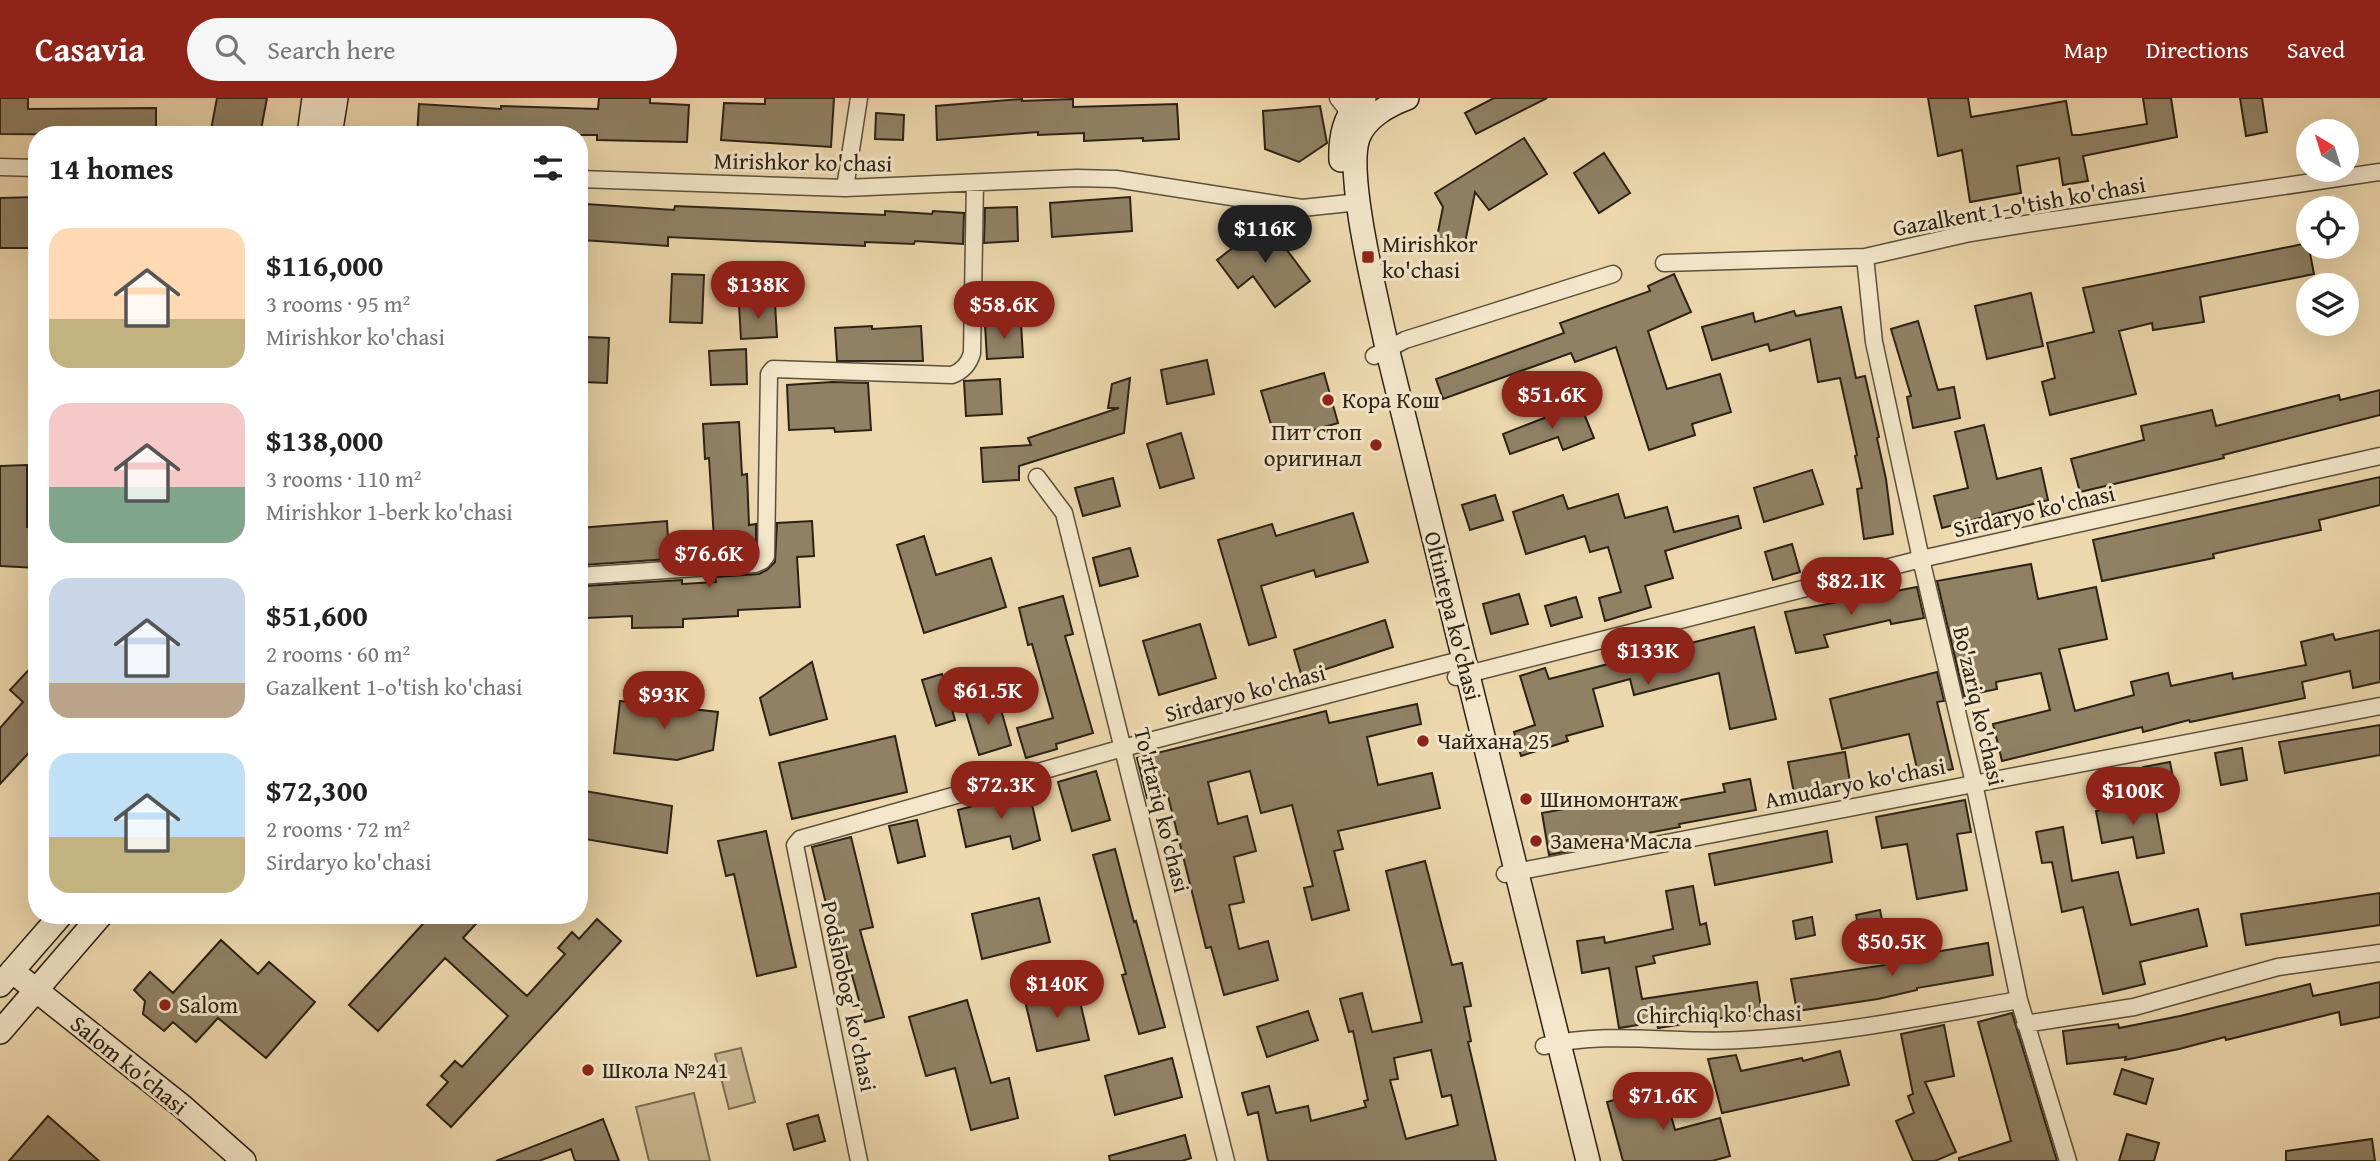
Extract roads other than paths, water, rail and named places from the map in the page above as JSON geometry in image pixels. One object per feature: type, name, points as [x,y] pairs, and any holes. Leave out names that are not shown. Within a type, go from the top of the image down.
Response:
[{"type":"main road","points":[[310,126],[314,98]]},
{"type":"main road","points":[[331,126],[336,98]]},
{"type":"main road","points":[[1353,109],[1378,113],[1407,98]]},
{"type":"main road","name":"Oltintepa ko'chasi","points":[[1353,109],[1342,136],[1340,153],[1353,203],[1381,352],[1551,1044],[1573,1161]]},
{"type":"main road","points":[[6,978],[53,924]]},
{"type":"main road","points":[[0,1032],[93,924]]},
{"type":"main road","name":"Salom ko'chasi","points":[[6,978],[36,990],[183,1108],[244,1161]]},
{"type":"main road","name":"Oltintepa ko'chasi","points":[[1551,1044],[1588,1161]]},
{"type":"street","points":[[845,188],[859,98]]},
{"type":"street","points":[[0,167],[28,168]]},
{"type":"street","name":"Gazalkent 1-o'tish ko'chasi","points":[[1664,263],[1865,257],[1970,233],[2380,172]]},
{"type":"street","name":"Mirishkor ko'chasi","points":[[588,179],[845,188],[1077,178],[1116,179],[1302,208],[1353,203]]},
{"type":"street","points":[[588,575],[755,564],[762,561],[766,556],[769,374],[773,369],[952,375],[959,373],[970,361],[972,353],[975,183]]},
{"type":"street","name":"Bo'zariq ko'chasi","points":[[1865,257],[1874,342],[1921,559],[1974,783],[2019,1000],[2068,1161]]},
{"type":"street","points":[[1381,352],[1613,274]]},
{"type":"street","name":"Sirdaryo ko'chasi","points":[[796,841],[1123,748],[1921,559],[2380,456]]},
{"type":"street","name":"To'rtariq ko'chasi","points":[[1037,477],[1064,513],[1226,1161]]},
{"type":"street","name":"Amudaryo ko'chasi","points":[[1510,873],[2380,706]]},
{"type":"street","name":"Podshobog' ko'chasi","points":[[796,841],[859,1161]]},
{"type":"street","points":[[2025,1024],[2134,1007],[2278,967],[2380,953]]},
{"type":"street","name":"Chirchiq ko'chasi","points":[[1551,1044],[1584,1038],[1737,1040],[1809,1035],[2019,1000]]},
{"type":"place","name":"Mirishkor ko'chasi","points":[[1368,257]]},
{"type":"place","name":"Кора Кош","points":[[1328,400]]},
{"type":"place","name":"Пит стоп оригинал","points":[[1376,445]]},
{"type":"place","name":"Чайхана 25","points":[[1423,741]]},
{"type":"place","name":"Шиномонтаж","points":[[1526,799]]},
{"type":"place","name":"Замена Маслa","points":[[1536,841]]},
{"type":"place","name":"Salom","points":[[165,1005]]},
{"type":"place","name":"Школа №241","points":[[588,1070]]}]
